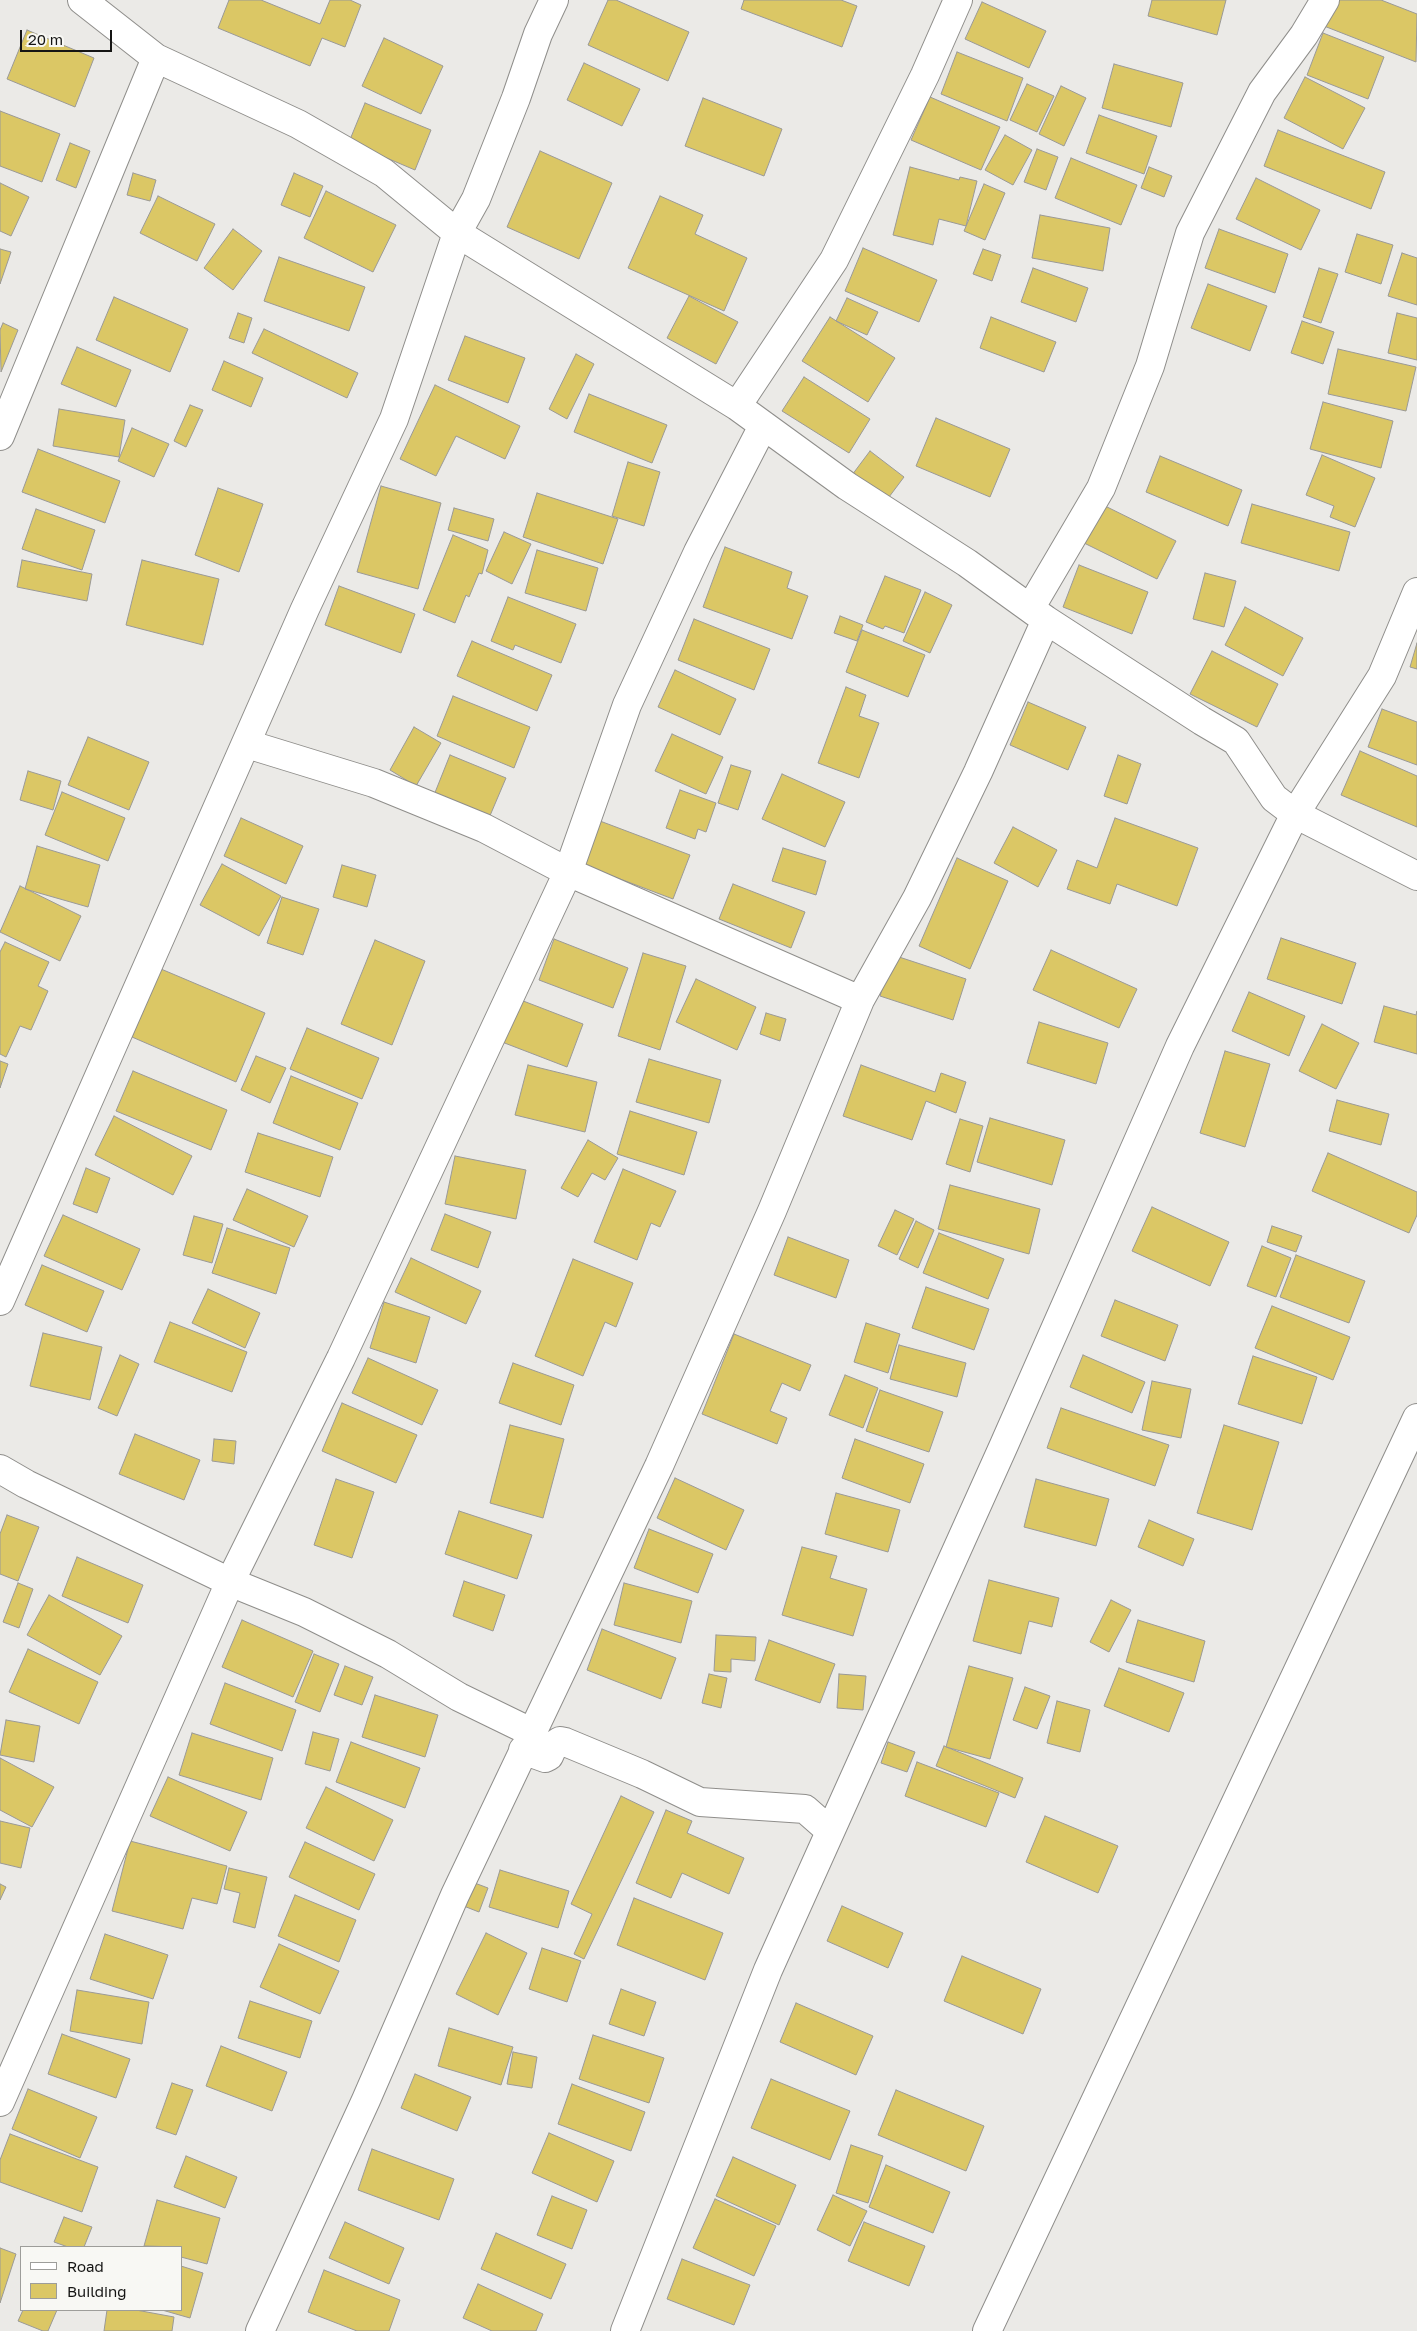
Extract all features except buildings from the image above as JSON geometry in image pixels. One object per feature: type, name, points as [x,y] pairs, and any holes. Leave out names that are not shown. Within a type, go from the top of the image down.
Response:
[{"type":"street","points":[[82,0],[156,58],[298,124],[384,173],[457,233],[737,406],[847,486],[967,562],[1039,614],[1202,722],[1236,741],[1274,798],[1295,814],[1417,876]]},
{"type":"street","points":[[0,1301],[56,1171],[248,744],[305,609],[394,419],[457,233],[476,199],[516,98],[538,34],[554,0]]},
{"type":"street","points":[[737,406],[834,260],[925,75],[958,0]]},
{"type":"street","points":[[260,2331],[366,2100],[455,1895],[663,1457],[772,1211],[860,1000],[917,898],[978,772],[1039,614],[1101,488],[1150,366],[1190,233],[1262,92],[1304,35],[1325,0]]},
{"type":"street","points":[[0,436],[156,58]]},
{"type":"street","points":[[0,2102],[230,1582],[345,1349],[568,872],[627,705],[698,552],[763,426]]},
{"type":"street","points":[[625,2331],[768,1970],[1004,1445],[1180,1046],[1295,814],[1382,676],[1417,592]]},
{"type":"street","points":[[248,744],[374,783],[484,828],[568,872],[860,1000]]},
{"type":"street","points":[[987,2331],[1417,1418]]},
{"type":"street","points":[[0,1468],[26,1484],[230,1582],[304,1612],[380,1649],[527,1741],[545,1758],[549,1756],[554,1745],[560,1741],[565,1742],[642,1774],[700,1802],[805,1809],[830,1831]]}]
